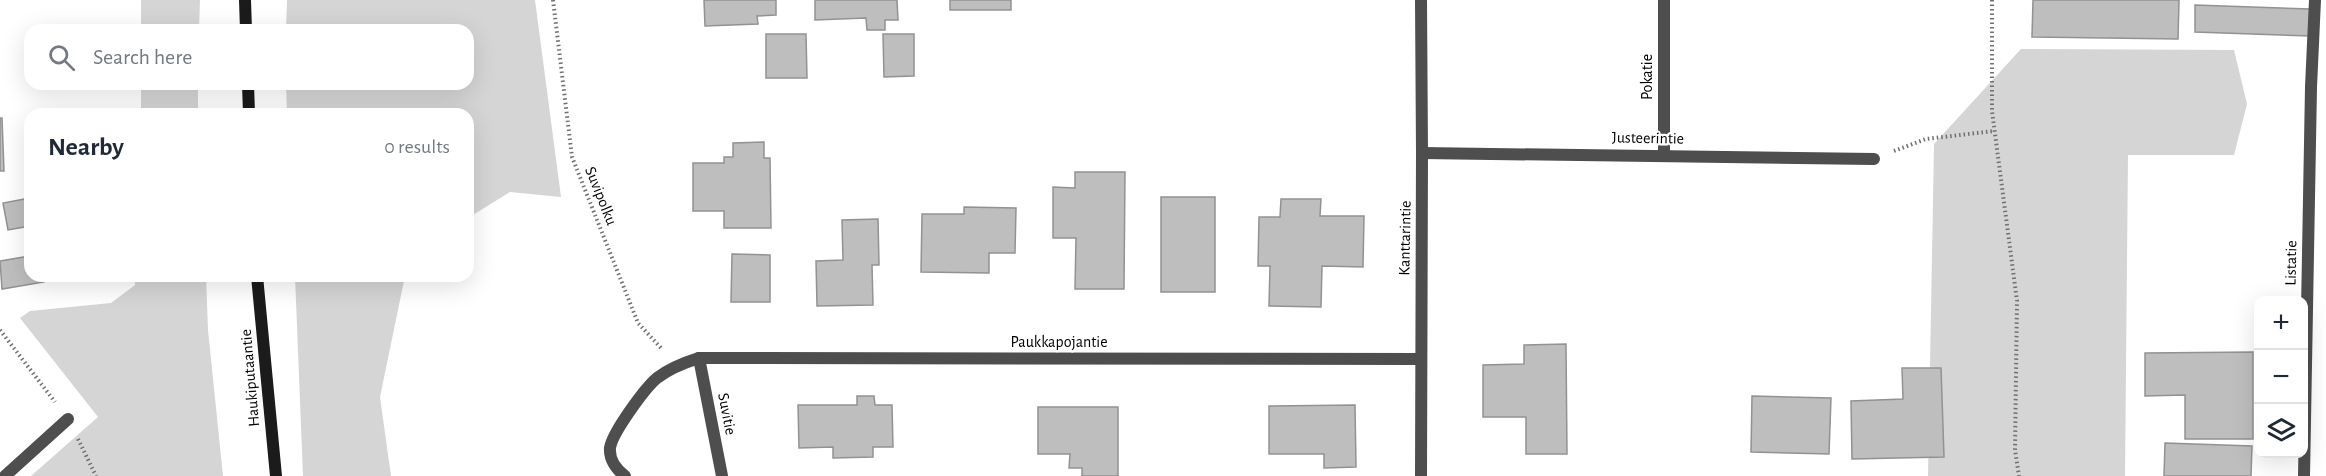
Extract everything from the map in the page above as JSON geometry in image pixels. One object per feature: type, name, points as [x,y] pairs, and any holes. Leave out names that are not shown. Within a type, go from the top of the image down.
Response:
[{"type":"main road","points":[[245,0],[246,24]]},
{"type":"main road","points":[[248,90],[249,108]]},
{"type":"main road","name":"Haukiputaantie","points":[[258,282],[276,476]]},
{"type":"street","name":"Kanttarintie","points":[[1420,476],[1421,0]]},
{"type":"street","name":"Pokatie","points":[[1664,0],[1664,155]]},
{"type":"street","name":"Listatie","points":[[2304,476],[2311,87],[2315,0]]},
{"type":"street","name":"Justeerintie","points":[[1422,153],[1874,159]]},
{"type":"street","name":"Paukkapojantie","points":[[699,358],[1420,359]]},
{"type":"street","points":[[625,476],[616,469],[610,448],[628,412],[655,380],[676,365],[699,358]]},
{"type":"street","name":"Suvitie","points":[[699,358],[722,476]]},
{"type":"street","points":[[5,476],[68,419]]},
{"type":"path","name":"Suvipolku","points":[[553,0],[572,157],[638,323],[663,350],[699,358]]},
{"type":"path","points":[[1992,0],[1992,111],[2017,301],[2015,450],[2019,476]]},
{"type":"path","points":[[1874,159],[1926,139],[1994,131]]},
{"type":"path","points":[[0,330],[68,419],[96,476]]},
{"type":"shaded area","points":[[141,0],[200,0],[199,24],[141,24]]},
{"type":"shaded area","points":[[287,0],[535,0],[561,197],[510,192],[474,214],[474,108],[287,108],[286,90],[474,90],[474,24],[286,24]]},
{"type":"shaded area","points":[[2021,49],[2234,50],[2247,104],[2234,155],[2128,155],[2125,476],[1928,476],[1934,144]]},
{"type":"shaded area","points":[[141,90],[198,90],[198,108],[141,108]]},
{"type":"shaded area","points":[[135,282],[206,282],[208,330],[223,476],[31,476],[98,417],[20,318],[30,311],[111,303],[135,285]]},
{"type":"shaded area","points":[[295,282],[404,282],[380,397],[391,476],[303,476]]},
{"type":"building","points":[[704,0],[776,0],[776,15],[757,16],[758,24],[705,26]]},
{"type":"building","points":[[815,0],[897,0],[898,20],[885,20],[885,30],[867,30],[866,18],[815,20]]},
{"type":"building","points":[[950,0],[1011,0],[1011,10],[950,10]]},
{"type":"building","points":[[2033,0],[2179,0],[2178,39],[2032,37]]},
{"type":"building","points":[[2195,5],[2310,9],[2310,36],[2195,32]]},
{"type":"building","points":[[766,34],[806,34],[807,78],[766,78]]},
{"type":"building","points":[[883,34],[914,34],[914,76],[884,77]]},
{"type":"building","points":[[0,118],[2,118],[4,171],[0,171]]},
{"type":"building","points":[[764,142],[764,158],[770,158],[771,228],[724,228],[724,211],[693,211],[693,163],[724,163],[724,157],[733,157],[733,143]]},
{"type":"building","points":[[1075,172],[1125,172],[1124,289],[1075,289],[1076,238],[1053,238],[1053,187],[1075,188]]},
{"type":"building","points":[[1161,197],[1215,197],[1215,292],[1161,292]]},
{"type":"building","points":[[24,199],[24,227],[8,230],[3,203]]},
{"type":"building","points":[[1281,199],[1321,199],[1320,216],[1364,216],[1363,267],[1322,266],[1321,307],[1269,306],[1270,266],[1258,266],[1259,217],[1280,217]]},
{"type":"building","points":[[964,207],[1016,208],[1015,253],[989,253],[989,273],[921,272],[922,214],[964,214]]},
{"type":"building","points":[[878,219],[879,265],[872,265],[873,305],[817,306],[816,261],[843,260],[842,220]]},
{"type":"building","points":[[732,254],[770,255],[770,302],[731,302]]},
{"type":"building","points":[[24,257],[24,282],[44,282],[2,289],[0,261]]},
{"type":"building","points":[[1566,344],[1567,454],[1526,454],[1526,417],[1483,417],[1483,365],[1524,364],[1524,345]]},
{"type":"building","points":[[2253,352],[2253,439],[2185,439],[2185,395],[2145,396],[2145,353]]},
{"type":"building","points":[[1902,368],[1941,368],[1944,457],[1852,459],[1851,401],[1903,399]]},
{"type":"building","points":[[857,396],[874,396],[875,405],[892,405],[893,447],[873,447],[873,457],[833,458],[833,447],[799,448],[798,405],[857,405]]},
{"type":"building","points":[[1752,396],[1831,398],[1829,454],[1751,452]]},
{"type":"building","points":[[1355,405],[1356,467],[1324,468],[1324,454],[1269,454],[1269,406]]},
{"type":"building","points":[[1038,407],[1118,407],[1118,476],[1082,476],[1082,468],[1069,468],[1070,454],[1038,454]]},
{"type":"building","points":[[2165,443],[2252,446],[2251,476],[2164,476]]}]
